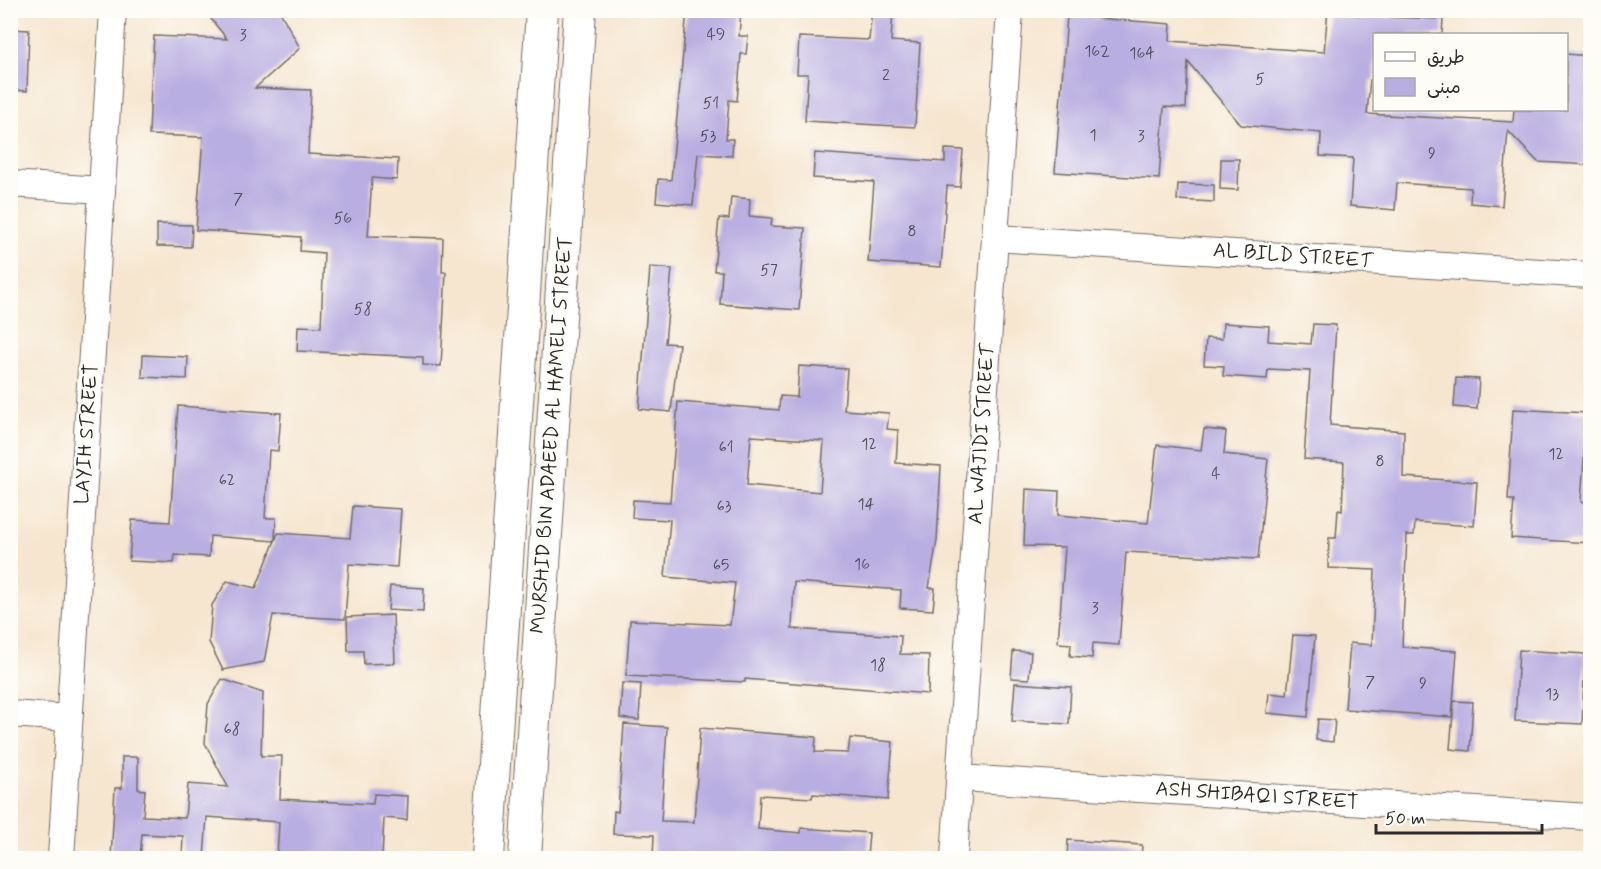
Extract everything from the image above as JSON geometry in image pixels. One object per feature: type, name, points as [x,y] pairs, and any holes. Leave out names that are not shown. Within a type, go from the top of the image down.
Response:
[{"type":"street","name":"LAYIH STREET","points":[[61,858],[113,10]]},
{"type":"street","name":"MURSHID BIN ADAEED AL HAMELI STREET","points":[[488,858],[542,10]]},
{"type":"street","name":"MURSHID BIN ADAEED AL HAMELI STREET","points":[[525,858],[580,10]]},
{"type":"street","name":"AL WAJIDI STREET","points":[[954,858],[1010,10]]},
{"type":"street","points":[[10,184],[102,190]]},
{"type":"street","name":"AL BILD STREET","points":[[995,238],[1590,275]]},
{"type":"street","points":[[10,714],[69,718]]},
{"type":"street","name":"ASH SHIBAQI STREET","points":[[960,778],[1590,817]]},
{"type":"building","points":[[204,10],[279,10],[300,48],[255,88],[311,90],[308,154],[398,159],[397,180],[372,178],[368,236],[443,238],[442,272],[446,272],[441,366],[423,365],[423,357],[297,351],[298,326],[321,327],[324,253],[300,251],[301,237],[196,230],[203,137],[149,135],[154,36],[227,39]]},
{"type":"building","points":[[687,10],[741,10],[739,36],[748,36],[746,54],[741,54],[737,101],[729,100],[726,139],[733,139],[732,156],[698,154],[693,205],[656,202],[658,179],[671,180]]},
{"type":"building","points":[[872,10],[893,10],[891,41],[920,43],[915,127],[805,121],[808,74],[797,74],[799,37],[869,40]]},
{"type":"building","points":[[1328,10],[1350,10],[1349,14],[1385,17],[1443,19],[1442,33],[1373,33],[1373,80],[1370,80],[1367,114],[1513,122],[1514,111],[1568,111],[1568,54],[1590,56],[1590,165],[1538,162],[1508,131],[1502,206],[1470,203],[1471,188],[1397,183],[1395,210],[1350,206],[1353,158],[1320,156],[1321,133],[1241,125],[1188,62],[1186,108],[1164,107],[1159,179],[1055,172],[1067,16],[1171,24],[1170,41],[1324,52]]},
{"type":"building","points":[[10,29],[29,30],[27,91],[10,90]]},
{"type":"building","points":[[945,149],[963,150],[960,187],[947,186],[941,267],[868,262],[874,182],[813,178],[815,153],[945,162]]},
{"type":"building","points":[[1221,159],[1239,159],[1238,190],[1220,189]]},
{"type":"building","points":[[1178,184],[1214,185],[1214,202],[1177,200]]},
{"type":"building","points":[[731,197],[750,199],[749,216],[772,218],[771,226],[805,228],[799,310],[720,304],[722,271],[714,271],[719,218],[729,219]]},
{"type":"building","points":[[157,224],[192,225],[191,247],[157,246]]},
{"type":"building","points":[[650,267],[672,269],[665,343],[679,344],[671,412],[639,409]]},
{"type":"building","points":[[1223,323],[1269,326],[1268,341],[1311,344],[1313,324],[1336,325],[1330,425],[1404,431],[1403,477],[1477,482],[1474,526],[1415,522],[1414,535],[1407,535],[1402,647],[1457,651],[1452,717],[1345,709],[1350,643],[1372,645],[1375,570],[1328,568],[1329,538],[1336,538],[1338,510],[1342,511],[1344,462],[1304,459],[1310,371],[1268,369],[1267,379],[1223,376],[1224,366],[1204,365],[1206,338],[1222,339]]},
{"type":"building","points":[[143,355],[188,357],[187,379],[142,377]]},
{"type":"building","points":[[799,366],[847,369],[844,410],[889,413],[887,429],[898,430],[896,463],[941,466],[937,540],[929,588],[935,588],[933,610],[900,608],[901,590],[794,582],[792,629],[901,636],[900,654],[929,655],[928,694],[745,679],[745,682],[626,676],[630,620],[730,625],[735,583],[665,577],[670,520],[632,518],[633,500],[670,502],[678,402],[779,410],[780,396],[797,397]],"holes":[[[751,436],[824,441],[820,492],[747,485]]]},
{"type":"building","points":[[1456,378],[1479,379],[1477,409],[1454,407]]},
{"type":"building","points":[[178,406],[281,413],[278,451],[269,450],[265,518],[276,518],[275,541],[210,536],[209,557],[175,555],[174,563],[129,561],[132,520],[170,522]]},
{"type":"building","points":[[1513,409],[1587,413],[1581,502],[1590,503],[1590,543],[1511,538],[1514,500],[1508,500]]},
{"type":"building","points":[[1204,429],[1226,431],[1224,454],[1268,459],[1258,559],[1126,552],[1119,645],[1093,643],[1092,658],[1070,656],[1071,644],[1058,643],[1065,547],[1024,546],[1026,489],[1059,491],[1058,515],[1148,523],[1157,445],[1201,450]]},
{"type":"building","points":[[353,506],[401,509],[397,567],[349,564],[345,619],[273,615],[264,662],[223,670],[209,642],[212,605],[227,581],[256,588],[278,533],[350,538]]},
{"type":"building","points":[[390,586],[424,588],[423,612],[388,610]]},
{"type":"building","points":[[393,615],[395,663],[364,664],[363,651],[348,651],[347,617]]},
{"type":"building","points":[[1293,635],[1315,636],[1308,717],[1267,713],[1269,693],[1287,695]]},
{"type":"building","points":[[1519,650],[1585,654],[1582,724],[1515,721]]},
{"type":"building","points":[[1013,651],[1031,652],[1029,679],[1011,678]]},
{"type":"building","points":[[222,679],[263,693],[261,756],[282,756],[280,799],[373,804],[374,794],[408,796],[407,820],[384,818],[382,858],[277,858],[279,822],[207,817],[204,858],[182,858],[183,836],[142,834],[140,858],[111,858],[115,788],[122,788],[122,757],[138,757],[138,789],[145,790],[143,816],[185,818],[188,784],[228,787],[205,743],[208,704]]},
{"type":"building","points":[[622,683],[641,684],[639,720],[620,718]]},
{"type":"building","points":[[1015,683],[1071,687],[1069,724],[1012,721]]},
{"type":"building","points":[[1454,701],[1473,702],[1470,751],[1450,749]]},
{"type":"building","points":[[1318,719],[1335,720],[1333,742],[1316,740]]},
{"type":"building","points":[[624,724],[667,727],[661,821],[694,822],[700,728],[816,737],[815,752],[848,753],[850,738],[893,742],[888,800],[813,794],[812,798],[760,795],[758,829],[801,833],[801,828],[869,833],[867,858],[653,858],[654,835],[613,834],[614,811],[618,812]]},
{"type":"building","points":[[1068,840],[1142,845],[1141,858],[1067,858]]}]
